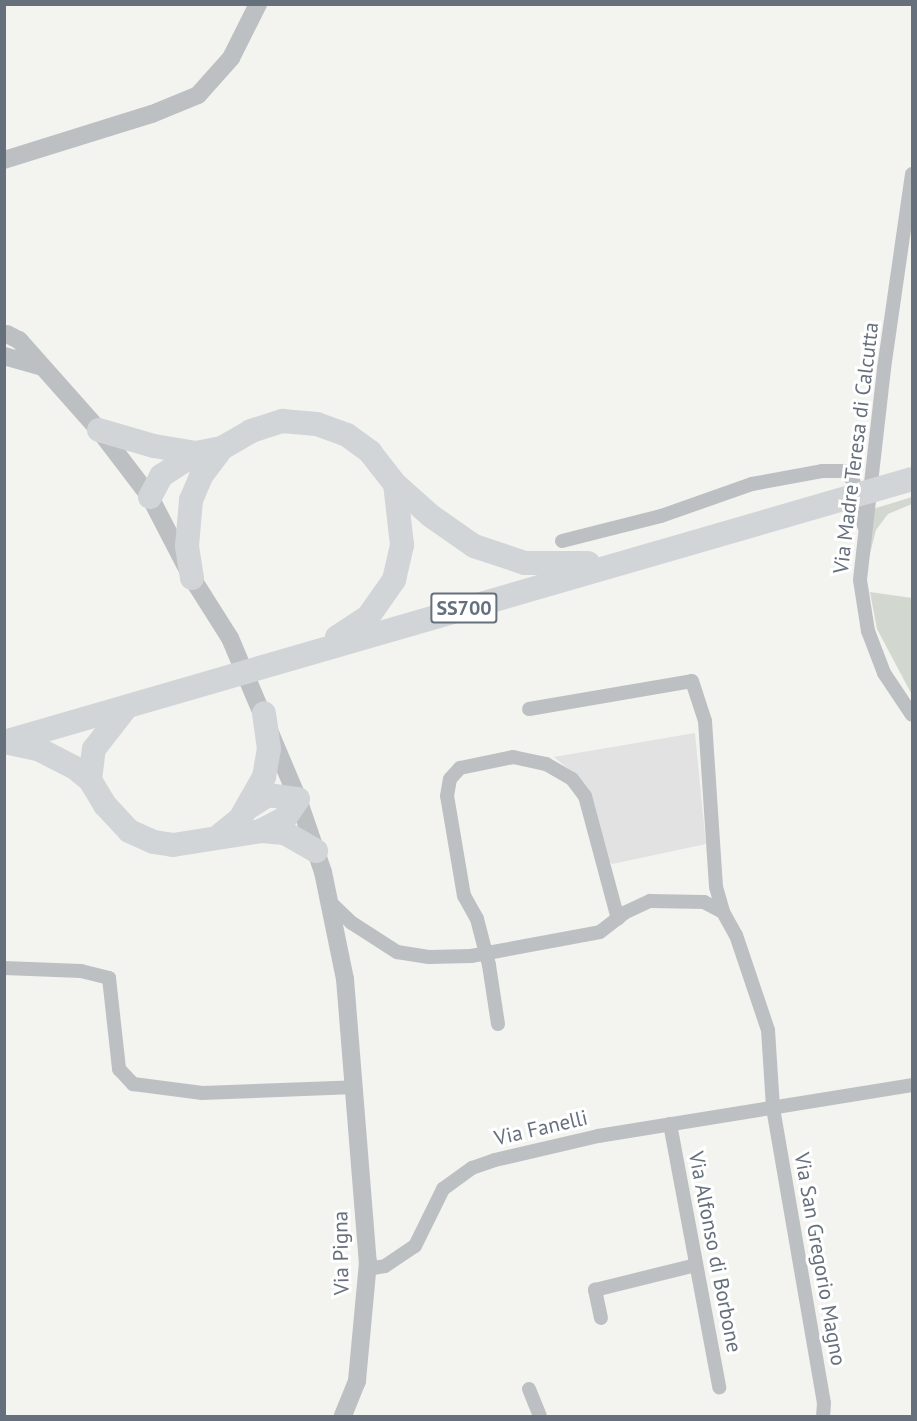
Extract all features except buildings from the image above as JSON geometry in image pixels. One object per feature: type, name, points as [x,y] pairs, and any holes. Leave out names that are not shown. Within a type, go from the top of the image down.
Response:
[{"type":"highway","name":"SS700","points":[[150,497],[161,476],[198,464],[250,431],[282,422],[317,424],[347,435],[370,452],[395,484],[431,516],[474,546],[525,563],[614,564]]},
{"type":"highway","name":"SS700","points":[[99,430],[154,446],[198,464]]},
{"type":"highway","points":[[192,578],[187,525],[198,464]]},
{"type":"highway","name":"SS700","points":[[4,742],[189,691],[614,564],[903,482]]},
{"type":"highway","name":"SS700","points":[[305,655],[368,617],[394,580],[402,545],[395,484]]},
{"type":"highway","points":[[90,780],[94,749],[125,709]]},
{"type":"highway","points":[[249,807],[264,777],[269,749],[264,713]]},
{"type":"highway","name":"SS700","points":[[4,742],[48,753],[90,780],[105,805],[129,831],[154,842],[173,845],[220,835],[261,831],[285,833],[316,850]]},
{"type":"highway","points":[[220,835],[249,807],[268,795],[298,799]]},
{"type":"highway","name":"SS700","points":[[261,831],[285,818],[298,799]]},
{"type":"street","points":[[4,160],[152,114],[198,95],[231,58],[258,4]]},
{"type":"street","name":"Via Madre Teresa di Calcutta","points":[[912,174],[860,580],[868,631],[884,673],[912,715]]},
{"type":"street","name":"Via Pigna","points":[[5,336],[19,340],[99,430],[150,497],[192,578],[230,638],[264,713],[316,850],[330,902],[345,979],[355,1087],[367,1269],[357,1381],[343,1416]]},
{"type":"street","points":[[4,356],[41,366]]},
{"type":"street","points":[[562,541],[662,516],[752,484],[822,471],[844,471],[853,480],[865,528]]},
{"type":"street","name":"Via San Gregorio Magno","points":[[528,709],[692,681],[705,721],[716,887],[723,912],[736,935],[767,1027],[773,1108],[824,1403],[824,1416]]},
{"type":"street","points":[[498,1024],[486,953],[477,919],[464,896],[447,796],[450,779],[460,768],[476,762],[533,759],[572,779],[585,796],[618,920]]},
{"type":"street","points":[[330,902],[359,928],[397,952],[429,957],[486,953],[600,932],[650,901],[704,902],[723,912]]},
{"type":"street","points":[[4,968],[81,971],[109,978],[119,1069],[134,1084],[202,1093],[355,1087]]},
{"type":"street","name":"Via Fanelli","points":[[367,1269],[385,1266],[416,1246],[443,1189],[472,1168],[598,1136],[912,1085]]},
{"type":"street","name":"Via Alfonso di Borbone","points":[[670,1124],[719,1387]]},
{"type":"street","points":[[602,1318],[595,1290],[696,1264]]},
{"type":"street","points":[[529,1389],[540,1416]]},
{"type":"shaded area","points":[[912,497],[912,504],[888,514],[876,530],[865,573],[873,509]]},
{"type":"shaded area","points":[[870,592],[912,598],[912,695],[877,629]]},
{"type":"shaded area","points":[[695,733],[706,844],[612,864],[607,859],[578,777],[554,757]]}]
